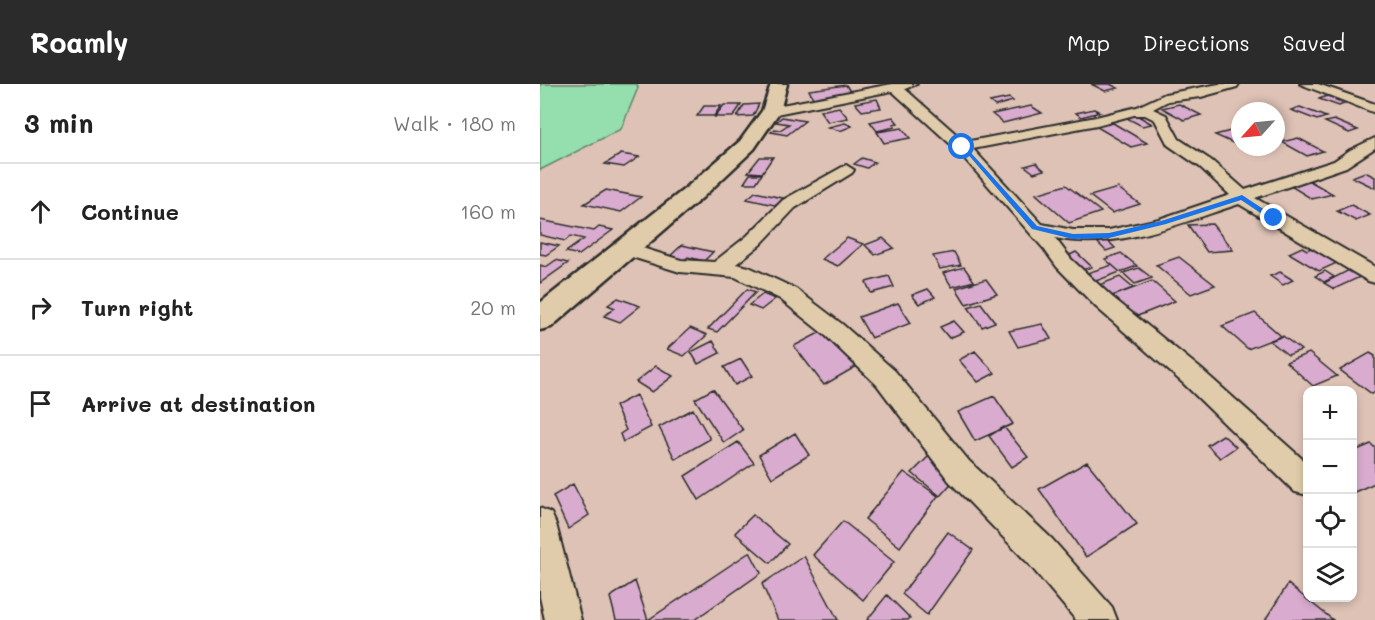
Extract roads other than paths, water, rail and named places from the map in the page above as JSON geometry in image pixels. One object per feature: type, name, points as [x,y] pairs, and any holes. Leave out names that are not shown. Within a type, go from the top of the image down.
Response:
[{"type":"street","points":[[540,319],[626,249],[747,144],[771,111],[779,84]]},
{"type":"street","points":[[962,147],[1141,110],[1165,98],[1201,93],[1233,84]]},
{"type":"street","points":[[1306,84],[1375,109]]},
{"type":"street","points":[[771,111],[903,86],[1051,244],[1064,263],[1104,302],[1192,376],[1303,479]]},
{"type":"street","points":[[1141,110],[1161,118],[1173,142],[1206,164],[1230,184],[1242,198],[1375,276]]},
{"type":"street","points":[[1035,228],[1073,236],[1109,236],[1164,223],[1340,164],[1375,142]]},
{"type":"street","points":[[717,268],[754,240],[789,204],[846,170]]},
{"type":"street","points":[[626,249],[680,266],[742,272],[789,294],[834,330],[886,378],[959,471],[1040,551],[1099,620]]},
{"type":"street","points":[[540,524],[563,620]]}]
